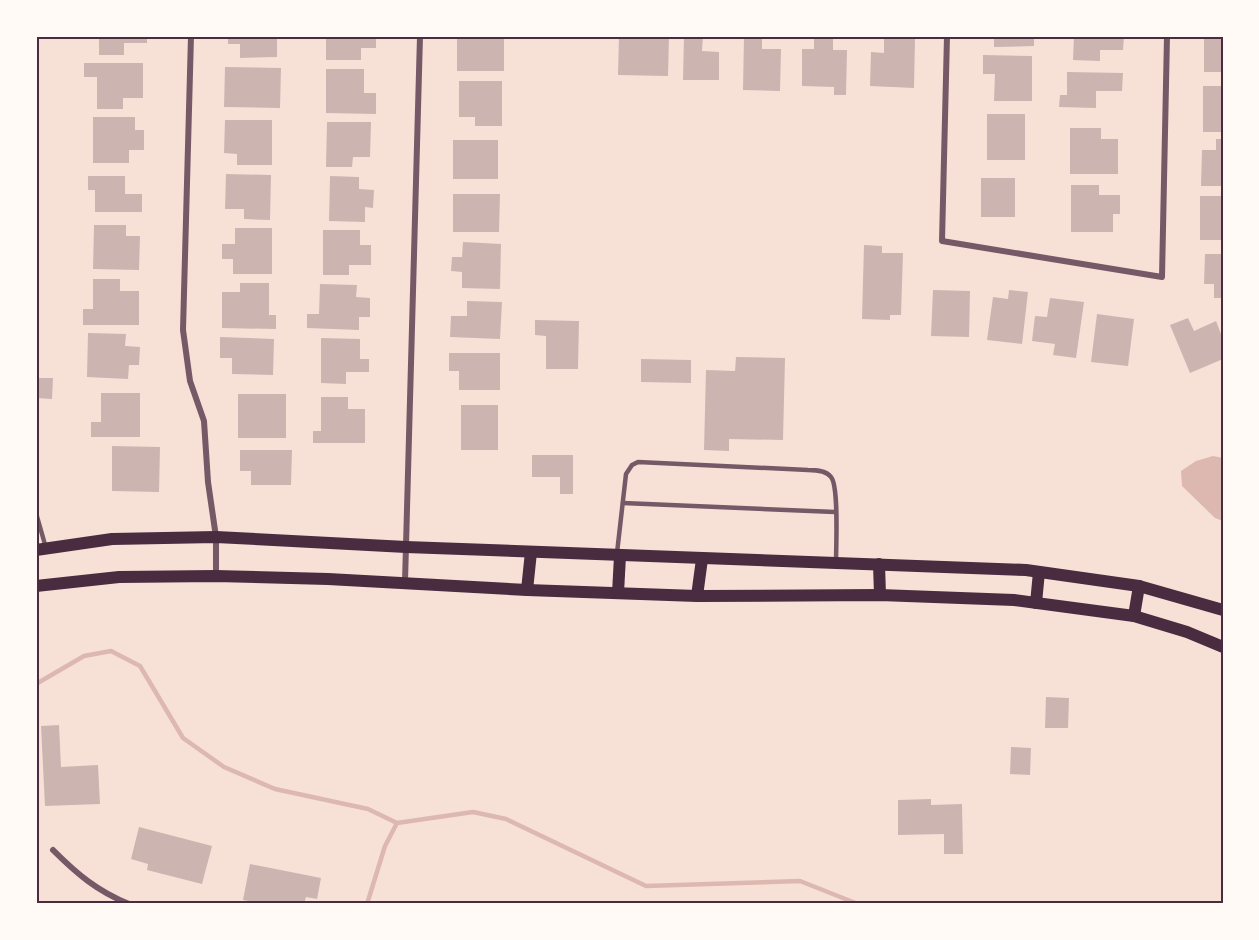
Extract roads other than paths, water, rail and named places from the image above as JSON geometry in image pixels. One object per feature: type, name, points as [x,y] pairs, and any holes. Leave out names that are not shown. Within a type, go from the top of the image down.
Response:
[{"type":"main road","points":[[41,549],[112,539],[216,537],[405,547],[1039,572],[1139,586],[1223,609]]},
{"type":"main road","points":[[527,590],[531,552]]},
{"type":"main road","points":[[618,555],[618,593]]},
{"type":"main road","points":[[697,596],[702,559]]},
{"type":"main road","points":[[879,564],[880,595]]},
{"type":"main road","points":[[1036,603],[1039,572]]},
{"type":"main road","points":[[36,586],[119,577],[216,576],[405,582],[527,590],[697,596],[880,595],[1036,603],[1134,616],[1187,632],[1223,647]]},
{"type":"main road","points":[[1134,616],[1139,586]]},
{"type":"street","points":[[191,36],[183,330],[190,381],[204,421],[208,482],[216,537],[216,576]]},
{"type":"street","points":[[405,582],[420,36]]},
{"type":"street","points":[[947,36],[942,241],[1162,277],[1167,36]]},
{"type":"street","points":[[53,850],[82,879],[110,896],[129,904]]},
{"type":"lane","points":[[618,555],[626,474],[632,465],[638,462],[822,471],[830,476],[836,488],[837,563]]},
{"type":"lane","points":[[623,503],[835,512]]},
{"type":"lane","points":[[36,513],[41,549]]},
{"type":"waterway","points":[[36,684],[84,656],[111,651],[140,666],[183,738],[224,767],[275,789],[368,809],[397,823],[473,812],[506,819],[646,886],[800,881],[858,904]]},
{"type":"waterway","points":[[367,904],[385,846],[397,823]]}]
